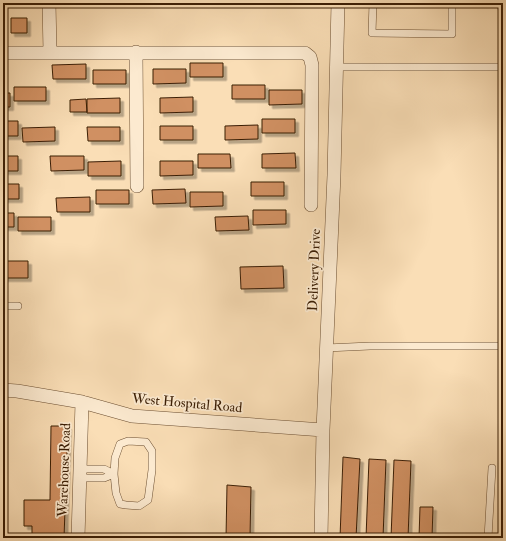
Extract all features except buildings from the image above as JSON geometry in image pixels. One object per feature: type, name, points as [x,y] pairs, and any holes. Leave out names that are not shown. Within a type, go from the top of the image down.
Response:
[{"type":"street","points":[[49,3],[50,52]]},
{"type":"street","name":"Delivery Drive","points":[[321,538],[323,430],[334,168],[338,3]]},
{"type":"street","points":[[136,52],[137,186]]},
{"type":"street","points":[[3,53],[305,53],[310,56],[312,65],[311,205]]},
{"type":"street","name":"West Hospital Road","points":[[3,390],[82,402],[132,416],[323,430]]},
{"type":"street","name":"Warehouse Road","points":[[78,538],[82,402]]},
{"type":"lane","points":[[373,3],[372,34],[452,34],[452,3]]},
{"type":"lane","points":[[337,67],[503,67]]},
{"type":"lane","points":[[3,306],[18,306]]},
{"type":"lane","points":[[326,348],[370,346],[503,346]]},
{"type":"lane","points":[[128,441],[146,442],[152,451],[152,470],[148,500],[138,506],[120,504],[116,493],[114,474],[114,458],[120,444],[128,441]]},
{"type":"lane","points":[[488,538],[492,468]]},
{"type":"lane","points":[[80,473],[104,469],[114,474]]}]
